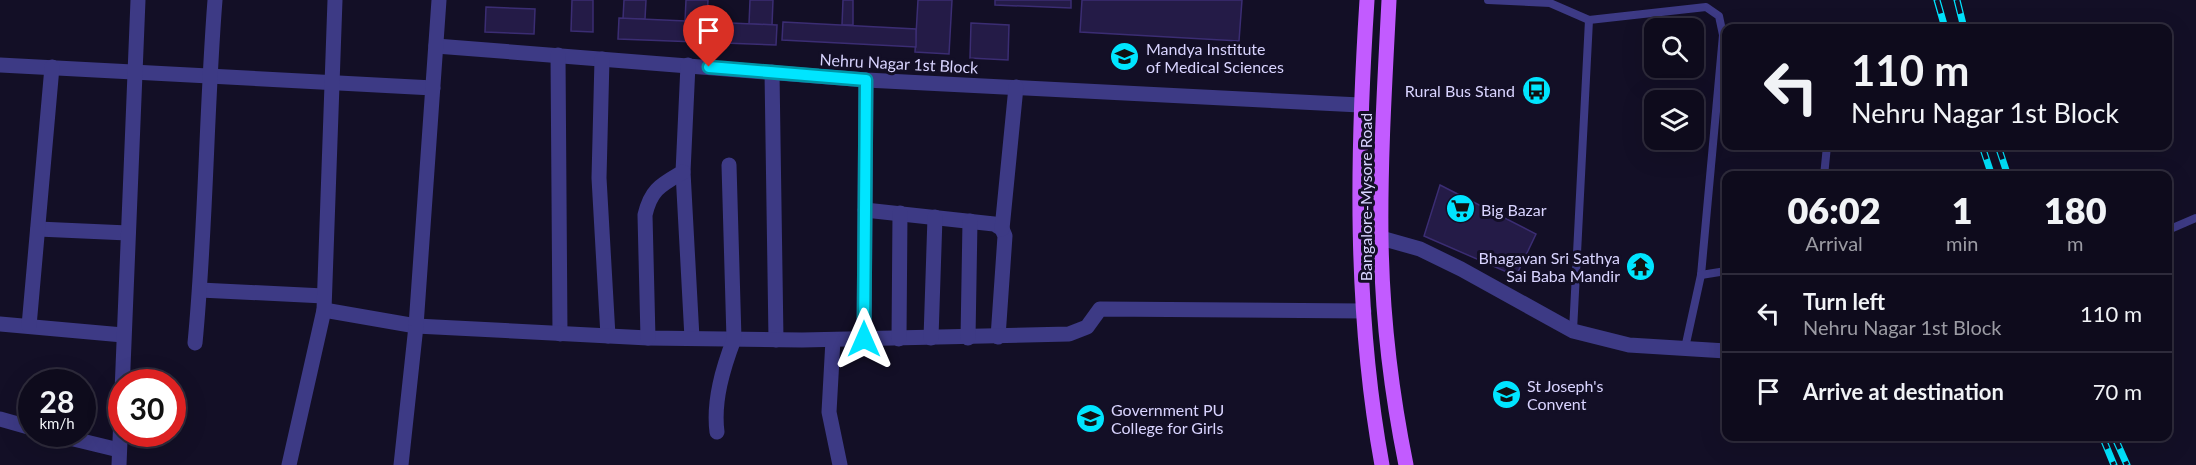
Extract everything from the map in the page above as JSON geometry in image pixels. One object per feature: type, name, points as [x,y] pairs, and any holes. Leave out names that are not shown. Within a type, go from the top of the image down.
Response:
[{"type":"main road","name":"Bangalore-Mysore Road","points":[[1367,0],[1360,105],[1359,237],[1375,423],[1382,465]]},
{"type":"main road","name":"Bangalore-Mysore Road","points":[[1389,0],[1382,147],[1381,238],[1390,362],[1406,465]]},
{"type":"street","points":[[90,447],[119,457],[138,0]]},
{"type":"street","points":[[195,343],[201,290],[209,77],[215,0]]},
{"type":"street","points":[[289,465],[324,303],[335,0]]},
{"type":"street","points":[[401,465],[416,326],[438,0]]},
{"type":"street","name":"Nehru Nagar 1st Block","points":[[436,46],[866,80],[1360,105]]},
{"type":"street","points":[[558,56],[560,334]]},
{"type":"street","points":[[602,59],[599,178],[608,336]]},
{"type":"street","points":[[0,65],[433,88]]},
{"type":"street","points":[[688,66],[683,172],[692,338]]},
{"type":"street","points":[[29,327],[52,67]]},
{"type":"street","points":[[772,72],[776,340]]},
{"type":"street","points":[[864,339],[866,80]]},
{"type":"street","points":[[998,337],[1005,236],[1002,229],[1016,87]]},
{"type":"street","points":[[717,432],[715,415],[724,366],[734,339],[729,165]]},
{"type":"street","points":[[648,338],[645,215],[648,201],[656,189],[683,172]]},
{"type":"street","points":[[865,210],[994,224],[1002,229]]},
{"type":"street","points":[[899,339],[900,213]]},
{"type":"street","points":[[931,338],[935,217]]},
{"type":"street","points":[[968,338],[970,221]]},
{"type":"street","points":[[38,229],[128,233]]},
{"type":"street","points":[[1381,238],[1420,249],[1573,331],[1629,345],[1722,351]]},
{"type":"street","points":[[201,290],[324,303],[416,326],[648,338],[833,340],[998,337],[1070,334],[1087,327],[1100,309],[1364,311]]},
{"type":"street","points":[[0,324],[123,335]]},
{"type":"street","points":[[833,340],[829,412],[840,465]]},
{"type":"street","points":[[0,419],[18,424]]},
{"type":"lane","points":[[1488,0],[1550,3],[1589,20],[1706,7],[1719,16],[1722,30]]},
{"type":"lane","points":[[1573,331],[1589,20]]},
{"type":"lane","points":[[1685,348],[1701,275],[1722,46]]},
{"type":"lane","points":[[1824,171],[1827,150]]},
{"type":"lane","points":[[2172,228],[2196,218]]},
{"type":"lane","points":[[1701,275],[1722,272]]},
{"type":"building","points":[[572,0],[593,0],[593,32],[571,31]]},
{"type":"building","points":[[624,0],[646,0],[645,19],[623,19]]},
{"type":"building","points":[[686,0],[708,0],[707,22],[685,21]]},
{"type":"building","points":[[750,0],[773,0],[772,25],[749,24]]},
{"type":"building","points":[[843,0],[853,0],[853,25],[842,25]]},
{"type":"building","points":[[918,0],[952,0],[949,54],[915,52]]},
{"type":"building","points":[[995,0],[1071,0],[1071,8],[995,5]]},
{"type":"building","name":"Mandya Institute of Medical Sciences","points":[[1082,0],[1242,0],[1239,41],[1080,32]]},
{"type":"building","points":[[486,7],[535,9],[534,34],[485,32]]},
{"type":"building","points":[[619,18],[777,25],[776,45],[618,39]]},
{"type":"building","points":[[783,22],[916,29],[916,47],[782,40]]},
{"type":"building","points":[[971,23],[1009,25],[1008,60],[970,58]]},
{"type":"building","name":"Big Bazar","points":[[1440,185],[1536,234],[1516,276],[1424,236]]},
{"type":"railway","points":[[1937,0],[1944,24]]},
{"type":"railway","points":[[1957,0],[1963,24]]},
{"type":"railway","points":[[1983,150],[1990,171]]},
{"type":"railway","points":[[1999,150],[2006,171]]},
{"type":"railway","points":[[2104,441],[2114,465]]},
{"type":"railway","points":[[2116,441],[2127,465]]},
{"type":"place","name":"Mandya Institute of Medical Sciences","points":[[1125,57]]},
{"type":"place","name":"Rural Bus Stand","points":[[1536,90]]},
{"type":"place","name":"Big Bazar","points":[[1460,209]]},
{"type":"place","name":"Bhagavan Sri Sathya Sai Baba Mandir","points":[[1641,266]]},
{"type":"place","name":"St Joseph's Convent","points":[[1506,394]]},
{"type":"place","name":"Government PU College for Girls","points":[[1090,418]]},
{"type":"route","points":[[709,67],[866,80],[864,339]]}]
